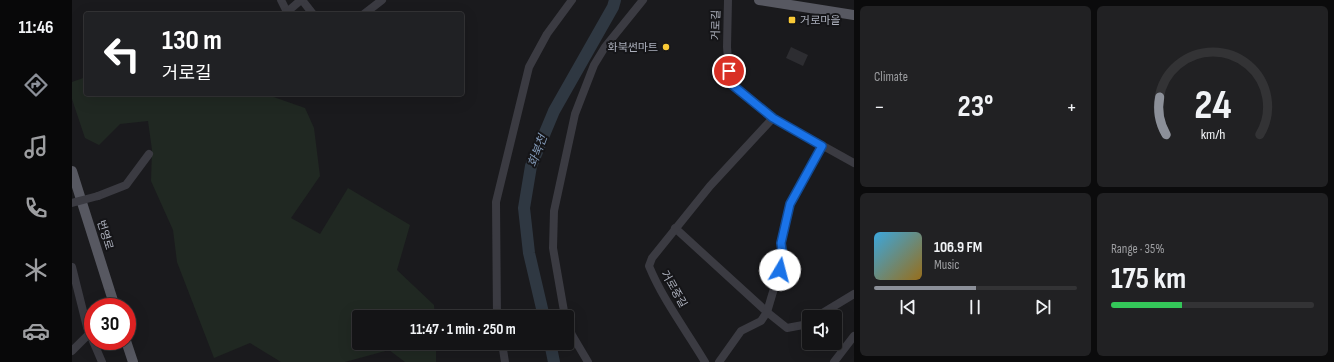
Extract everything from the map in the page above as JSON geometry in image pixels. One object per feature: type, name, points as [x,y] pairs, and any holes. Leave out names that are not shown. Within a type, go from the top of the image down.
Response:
[{"type":"main road","points":[[758,0],[854,15]]},
{"type":"main road","name":"번영로","points":[[72,171],[112,298]]},
{"type":"main road","points":[[129,350],[133,362]]},
{"type":"street","points":[[281,0],[287,12]]},
{"type":"street","points":[[289,12],[302,0],[312,12]]},
{"type":"street","points":[[367,12],[382,0]]},
{"type":"street","points":[[497,310],[496,202],[529,67],[547,34],[572,0]]},
{"type":"street","points":[[564,310],[553,248],[554,211],[575,114],[594,65],[605,47],[643,0]]},
{"type":"street","name":"거로길","points":[[728,0],[727,47],[730,83],[773,118],[854,163]]},
{"type":"street","name":"거로중길","points":[[705,362],[687,331],[658,287],[648,266],[675,228],[710,186],[773,118]]},
{"type":"street","points":[[719,362],[741,331],[761,321],[767,312],[783,258],[781,243],[790,204],[822,146]]},
{"type":"street","points":[[72,203],[98,196],[126,185],[149,154]]},
{"type":"street","points":[[675,228],[767,312],[787,328],[802,325]]},
{"type":"street","points":[[72,267],[84,314]]},
{"type":"street","points":[[828,310],[854,294]]},
{"type":"street","points":[[834,362],[851,346],[854,336]]},
{"type":"street","points":[[574,338],[588,362]]},
{"type":"street","points":[[72,351],[84,339]]},
{"type":"street","points":[[96,350],[102,362]]},
{"type":"street","points":[[503,350],[505,362]]},
{"type":"shaded area","points":[[84,78],[84,96],[271,96],[305,108],[314,128],[320,176],[291,218],[320,234],[348,188],[410,225],[397,270],[434,305],[434,310],[352,310],[352,350],[389,350],[345,362],[281,362],[250,343],[214,358],[177,262],[173,230],[151,181],[152,150],[148,121],[120,124],[99,145],[85,138],[72,99],[72,82]]},
{"type":"shaded area","points":[[389,350],[436,350],[436,362],[405,362]]},
{"type":"building","points":[[791,47],[808,55],[803,66],[786,58]]},
{"type":"waterway","name":"화북천","points":[[542,310],[529,253],[524,208],[531,166],[554,111],[613,7],[615,0]]},
{"type":"waterway","name":"화북천","points":[[551,350],[554,362]]},
{"type":"place","name":"거로마을","points":[[792,20]]},
{"type":"place","name":"화북썬마트","points":[[666,47]]},
{"type":"route","points":[[729,71],[730,83],[773,118],[822,146],[790,204],[781,243],[783,258],[780,270]]}]
